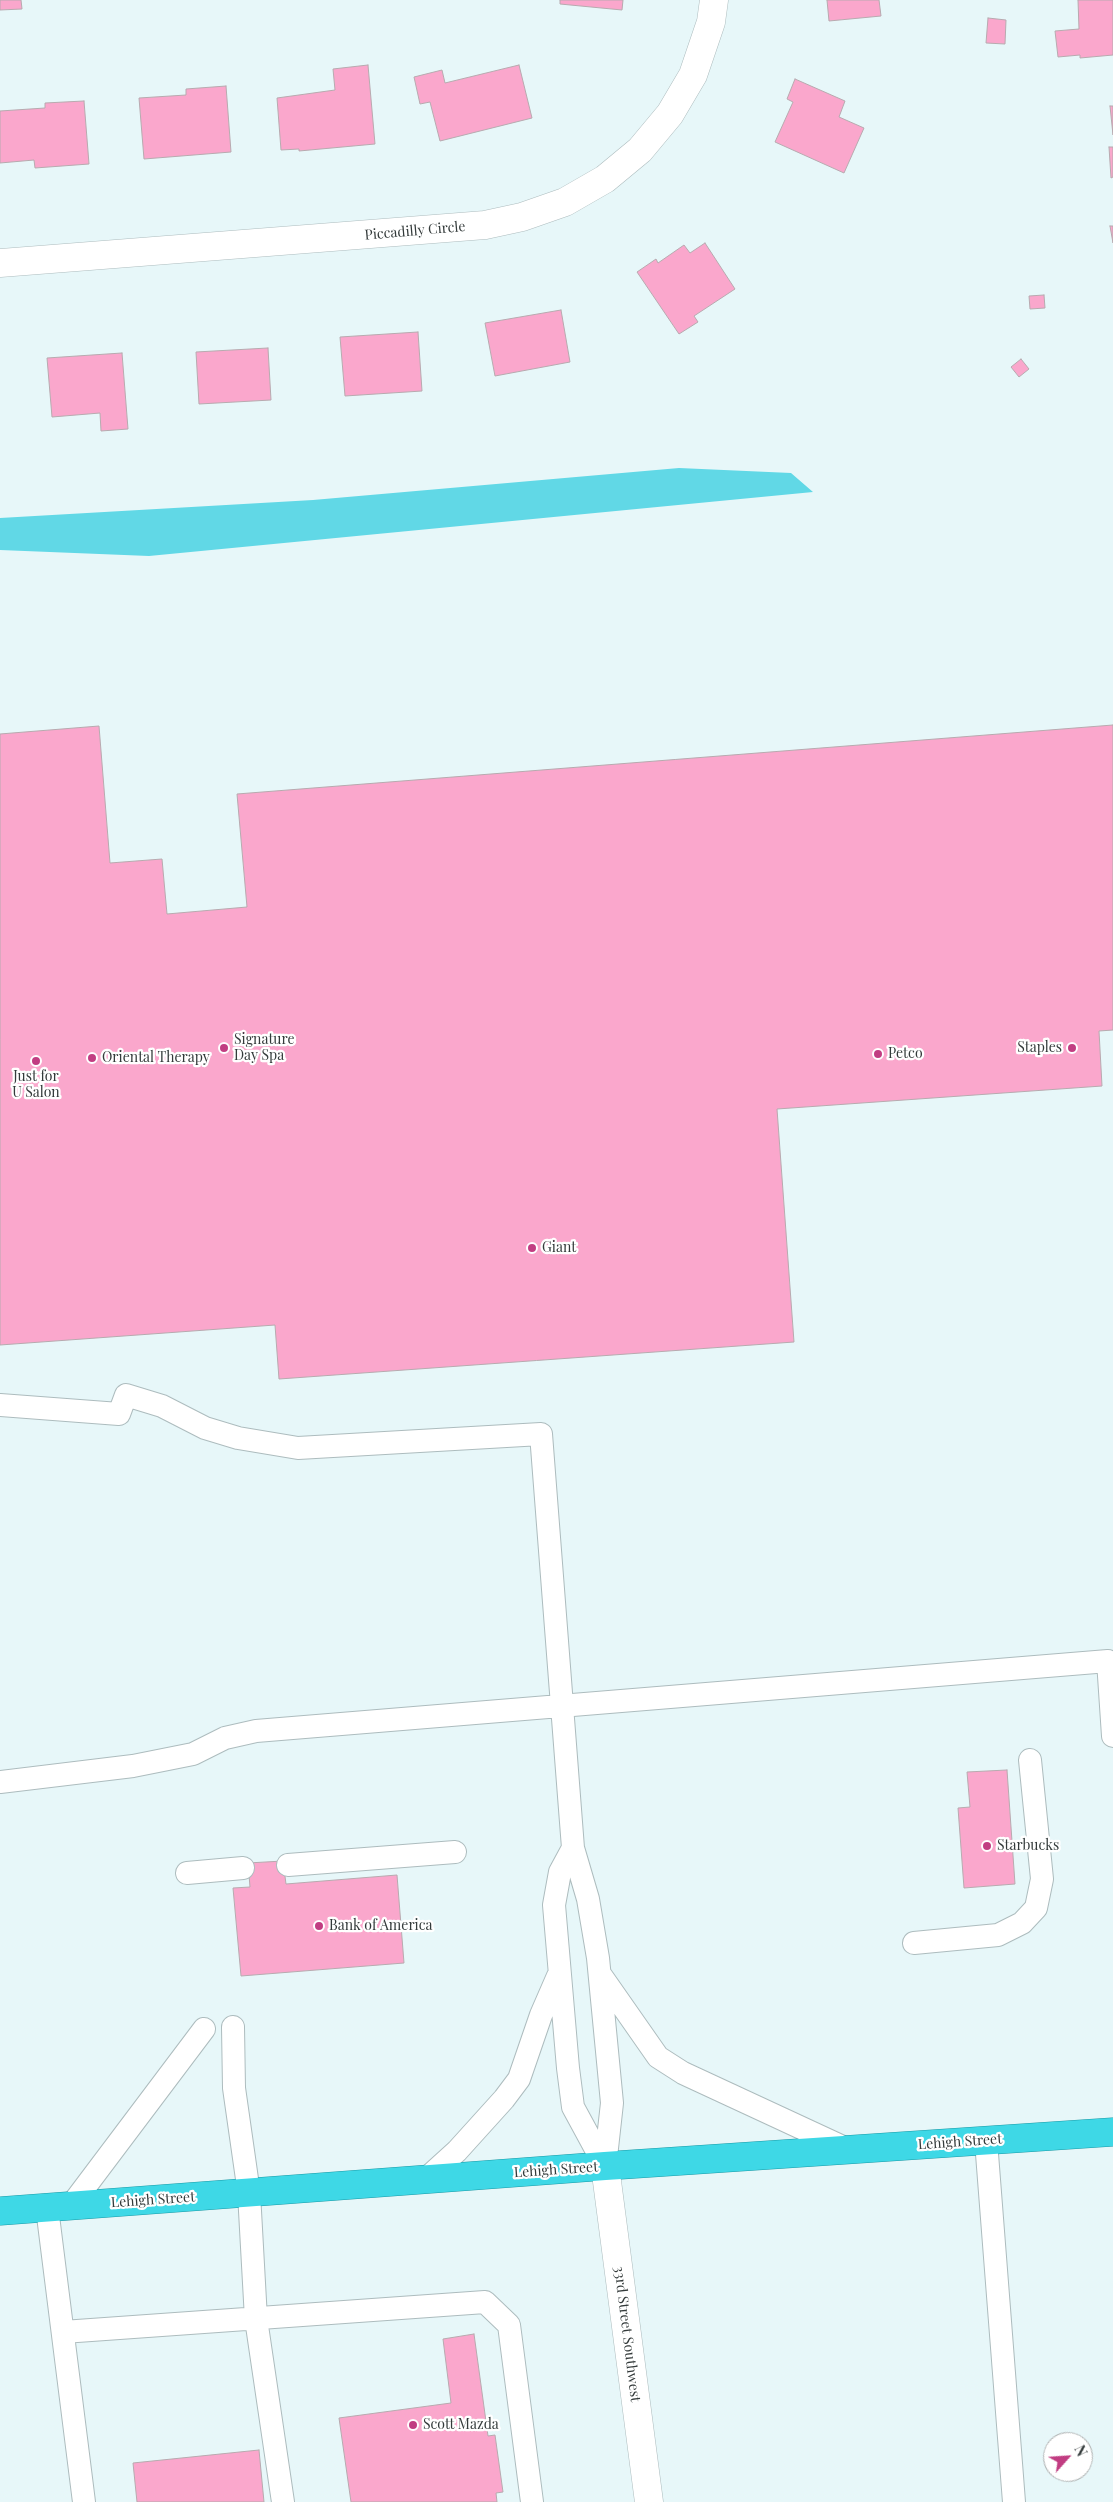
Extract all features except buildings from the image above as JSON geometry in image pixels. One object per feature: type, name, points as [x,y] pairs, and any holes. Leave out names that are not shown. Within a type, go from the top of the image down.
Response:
[{"type":"highway","name":"Lehigh Street","points":[[0,2211],[605,2166],[1113,2132]]},
{"type":"street","name":"Piccadilly Circle","points":[[0,264],[486,225],[522,218],[565,202],[612,173],[640,150],[670,114],[693,74],[711,22],[714,0]]},
{"type":"street","name":"33rd Street Southwest","points":[[605,2166],[649,2502]]},
{"type":"lane","points":[[0,1405],[119,1414],[126,1396],[162,1406],[205,1428],[238,1438],[298,1448],[541,1434],[573,1848],[588,1899],[599,1973],[612,2103],[605,2166]]},
{"type":"lane","points":[[0,1782],[133,1766],[193,1754],[225,1738],[246,1732],[1108,1661],[1113,1736]]},
{"type":"lane","points":[[914,1943],[998,1935],[1022,1923],[1036,1908],[1042,1879],[1030,1760]]},
{"type":"lane","points":[[573,1848],[560,1872],[554,1905],[559,1972],[573,2107],[605,2166]]},
{"type":"lane","points":[[288,1865],[455,1852]]},
{"type":"lane","points":[[187,1873],[243,1868]]},
{"type":"lane","points":[[425,2180],[457,2151],[504,2099],[519,2079],[541,2015],[559,1972]]},
{"type":"lane","points":[[599,1973],[658,2057],[683,2073],[849,2150]]},
{"type":"lane","points":[[233,2027],[234,2088],[249,2193],[256,2319],[283,2502]]},
{"type":"lane","points":[[84,2502],[63,2332],[59,2207],[204,2029]]},
{"type":"lane","points":[[986,2141],[1014,2502]]},
{"type":"lane","points":[[63,2332],[485,2302],[509,2325],[532,2502]]},
{"type":"shaded area","points":[[679,468],[791,473],[813,492],[149,556],[0,550],[0,518],[313,500]]},
{"type":"place","name":"Signature Day Spa","points":[[224,1048]]},
{"type":"place","name":"Staples","points":[[1072,1048]]},
{"type":"place","name":"Petco","points":[[878,1054]]},
{"type":"place","name":"Oriental Therapy","points":[[92,1058]]},
{"type":"place","name":"Just for U Salon","points":[[36,1061]]},
{"type":"place","name":"Giant","points":[[532,1248]]},
{"type":"place","name":"Starbucks","points":[[987,1846]]},
{"type":"place","name":"Bank of America","points":[[319,1926]]},
{"type":"place","name":"Scott Mazda","points":[[413,2425]]}]
